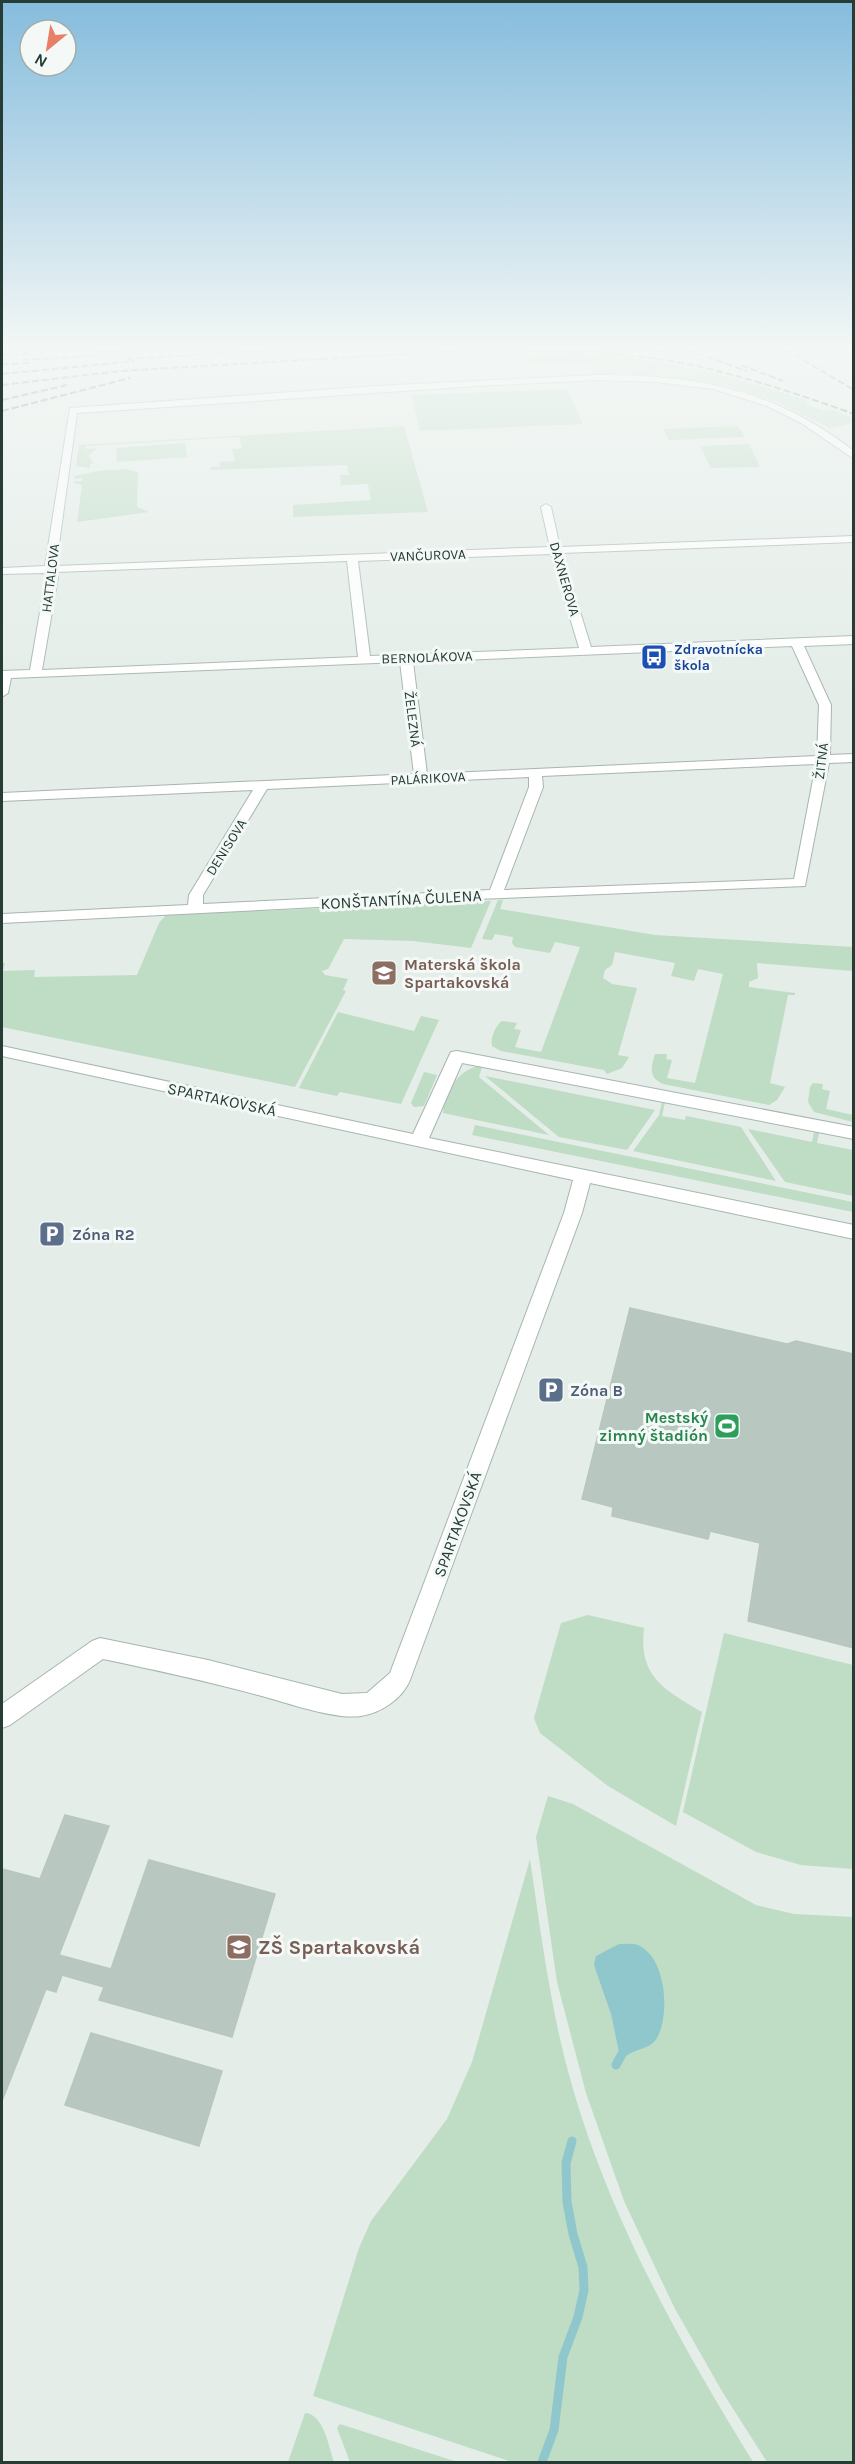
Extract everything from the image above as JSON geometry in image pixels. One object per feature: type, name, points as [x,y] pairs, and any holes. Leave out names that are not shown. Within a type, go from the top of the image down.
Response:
[{"type":"street","name":"HATTALOVA","points":[[35,674],[52,577],[50,569],[66,465]]},
{"type":"street","name":"DAXNEROVA","points":[[546,507],[556,551],[586,651]]},
{"type":"street","name":"VANČUROVA","points":[[2,571],[854,538]]},
{"type":"street","points":[[352,558],[364,660]]},
{"type":"street","name":"BERNOLÁKOVA","points":[[3,675],[854,640]]},
{"type":"street","name":"ŽITNÁ","points":[[797,643],[825,705],[823,760],[800,883]]},
{"type":"street","name":"ŽELEZNÁ","points":[[406,658],[421,779]]},
{"type":"street","points":[[2,693],[3,675]]},
{"type":"street","name":"PALÁRIKOVA","points":[[2,797],[854,758]]},
{"type":"street","points":[[495,896],[536,787],[535,773]]},
{"type":"street","name":"DENISOVA","points":[[195,909],[196,895],[257,797],[261,786]]},
{"type":"street","name":"KONŠTANTÍNA ČULENA","points":[[2,919],[800,883]]},
{"type":"street","name":"SPARTAKOVSKÁ","points":[[2,1051],[854,1232]]},
{"type":"street","points":[[419,1141],[457,1056],[854,1133]]},
{"type":"street","name":"SPARTAKOVSKÁ","points":[[2,1717],[100,1648],[208,1671],[342,1705],[358,1707],[378,1700],[399,1680],[573,1213],[583,1175]]},
{"type":"green space","points":[[90,465],[90,468],[76,466]]},
{"type":"green space","points":[[220,465],[415,465],[428,512],[293,517],[293,505],[371,500],[368,484],[341,485],[340,475],[349,475],[347,465],[210,470],[211,467],[220,467]]},
{"type":"green space","points":[[709,465],[759,465],[760,467],[711,468]]},
{"type":"green space","points":[[124,469],[138,472],[137,507],[149,512],[77,522],[82,485],[74,481],[82,481],[83,478],[75,479],[74,476]]},
{"type":"green space","points":[[498,900],[503,900],[500,909],[655,935],[853,947],[853,971],[757,963],[758,978],[749,982],[749,987],[795,993],[795,995],[788,995],[770,1083],[785,1087],[777,1100],[769,1105],[663,1084],[658,1081],[652,1072],[655,1054],[667,1054],[666,1059],[672,1060],[667,1078],[695,1083],[723,974],[698,969],[694,981],[671,976],[675,963],[615,952],[612,965],[605,970],[603,978],[612,984],[637,988],[618,1055],[629,1057],[622,1068],[607,1074],[604,1070],[501,1051],[492,1046],[494,1032],[502,1021],[517,1023],[514,1029],[521,1030],[515,1047],[541,1052],[580,947],[555,942],[550,953],[515,947],[512,943],[513,937],[495,934],[492,940],[482,939]]},
{"type":"green space","points":[[491,901],[471,948],[413,941],[344,939],[328,969],[322,971],[325,975],[348,979],[343,990],[346,991],[295,1087],[2,1027],[2,963],[5,963],[3,971],[35,970],[34,977],[137,975],[159,923],[166,915]]},
{"type":"green space","points":[[338,1012],[414,1031],[421,1016],[439,1020],[401,1104],[340,1092],[337,1096],[299,1088]]},
{"type":"green space","points":[[475,1067],[482,1067],[479,1077],[549,1135],[443,1113],[452,1085],[462,1074]]},
{"type":"green space","points":[[424,1072],[437,1075],[424,1106],[414,1107],[411,1103]]},
{"type":"green space","points":[[485,1076],[655,1110],[627,1150],[559,1137]]},
{"type":"green space","points":[[813,1083],[823,1084],[822,1089],[830,1091],[826,1109],[853,1115],[853,1122],[814,1112],[808,1102],[810,1087]]},
{"type":"green space","points":[[662,1102],[665,1102],[662,1116],[685,1120],[686,1116],[741,1127],[776,1181],[633,1151],[659,1115]]},
{"type":"green space","points":[[475,1125],[853,1202],[853,1212],[472,1135]]},
{"type":"green space","points":[[748,1129],[812,1142],[814,1132],[819,1133],[817,1143],[853,1150],[853,1196],[785,1182]]},
{"type":"green space","points":[[588,1615],[644,1628],[645,1659],[650,1670],[666,1689],[702,1712],[676,1826],[608,1786],[540,1733],[534,1718],[561,1623]]},
{"type":"green space","points":[[724,1633],[853,1665],[853,1869],[801,1865],[756,1852],[683,1812]]},
{"type":"green space","points":[[548,1796],[573,1804],[756,1905],[794,1914],[853,1917],[853,2462],[767,2462],[723,2393],[674,2307],[624,2201],[586,2093],[557,1982],[536,1837]]},
{"type":"green space","points":[[530,1859],[547,1974],[561,2043],[576,2099],[595,2154],[616,2208],[666,2312],[753,2462],[512,2462],[313,2396],[359,2248],[371,2221],[447,2119],[472,2062]]},
{"type":"green space","points":[[305,2413],[317,2419],[321,2425],[334,2462],[288,2462]]},
{"type":"green space","points":[[340,2424],[457,2462],[350,2462],[337,2428]]},
{"type":"water","points":[[619,1944],[636,1944],[648,1952],[660,1974],[664,2002],[664,2016],[657,2038],[650,2045],[625,2057],[619,2052],[611,2014],[594,1965],[596,1956]]},
{"type":"building","name":"Mestský zimný štadión","points":[[630,1308],[787,1344],[796,1341],[854,1354],[854,1648],[748,1621],[760,1543],[710,1531],[708,1539],[612,1516],[613,1507],[582,1499]]},
{"type":"building","name":"ZŠ Spartakovská","points":[[65,1815],[109,1826],[59,1955],[111,1969],[149,1860],[275,1894],[232,2037],[99,2000],[104,1987],[62,1975],[56,1992],[46,1989],[2,2101],[2,1869],[40,1879]]},
{"type":"building","points":[[91,2033],[222,2071],[199,2146],[65,2105]]},
{"type":"waterway","points":[[616,2065],[622,2054]]},
{"type":"waterway","points":[[542,2462],[554,2430],[563,2357],[578,2317],[584,2290],[583,2267],[573,2234],[567,2202],[566,2163],[572,2141]]},
{"type":"place","name":"Zdravotnícka škola","points":[[654,657]]},
{"type":"place","name":"Materská škola Spartakovská","points":[[384,973]]},
{"type":"place","name":"Zóna R2","points":[[52,1234]]},
{"type":"place","name":"Zóna B","points":[[551,1390]]},
{"type":"place","name":"Mestský zimný štadión","points":[[727,1426]]},
{"type":"place","name":"ZŠ Spartakovská","points":[[239,1947]]}]
